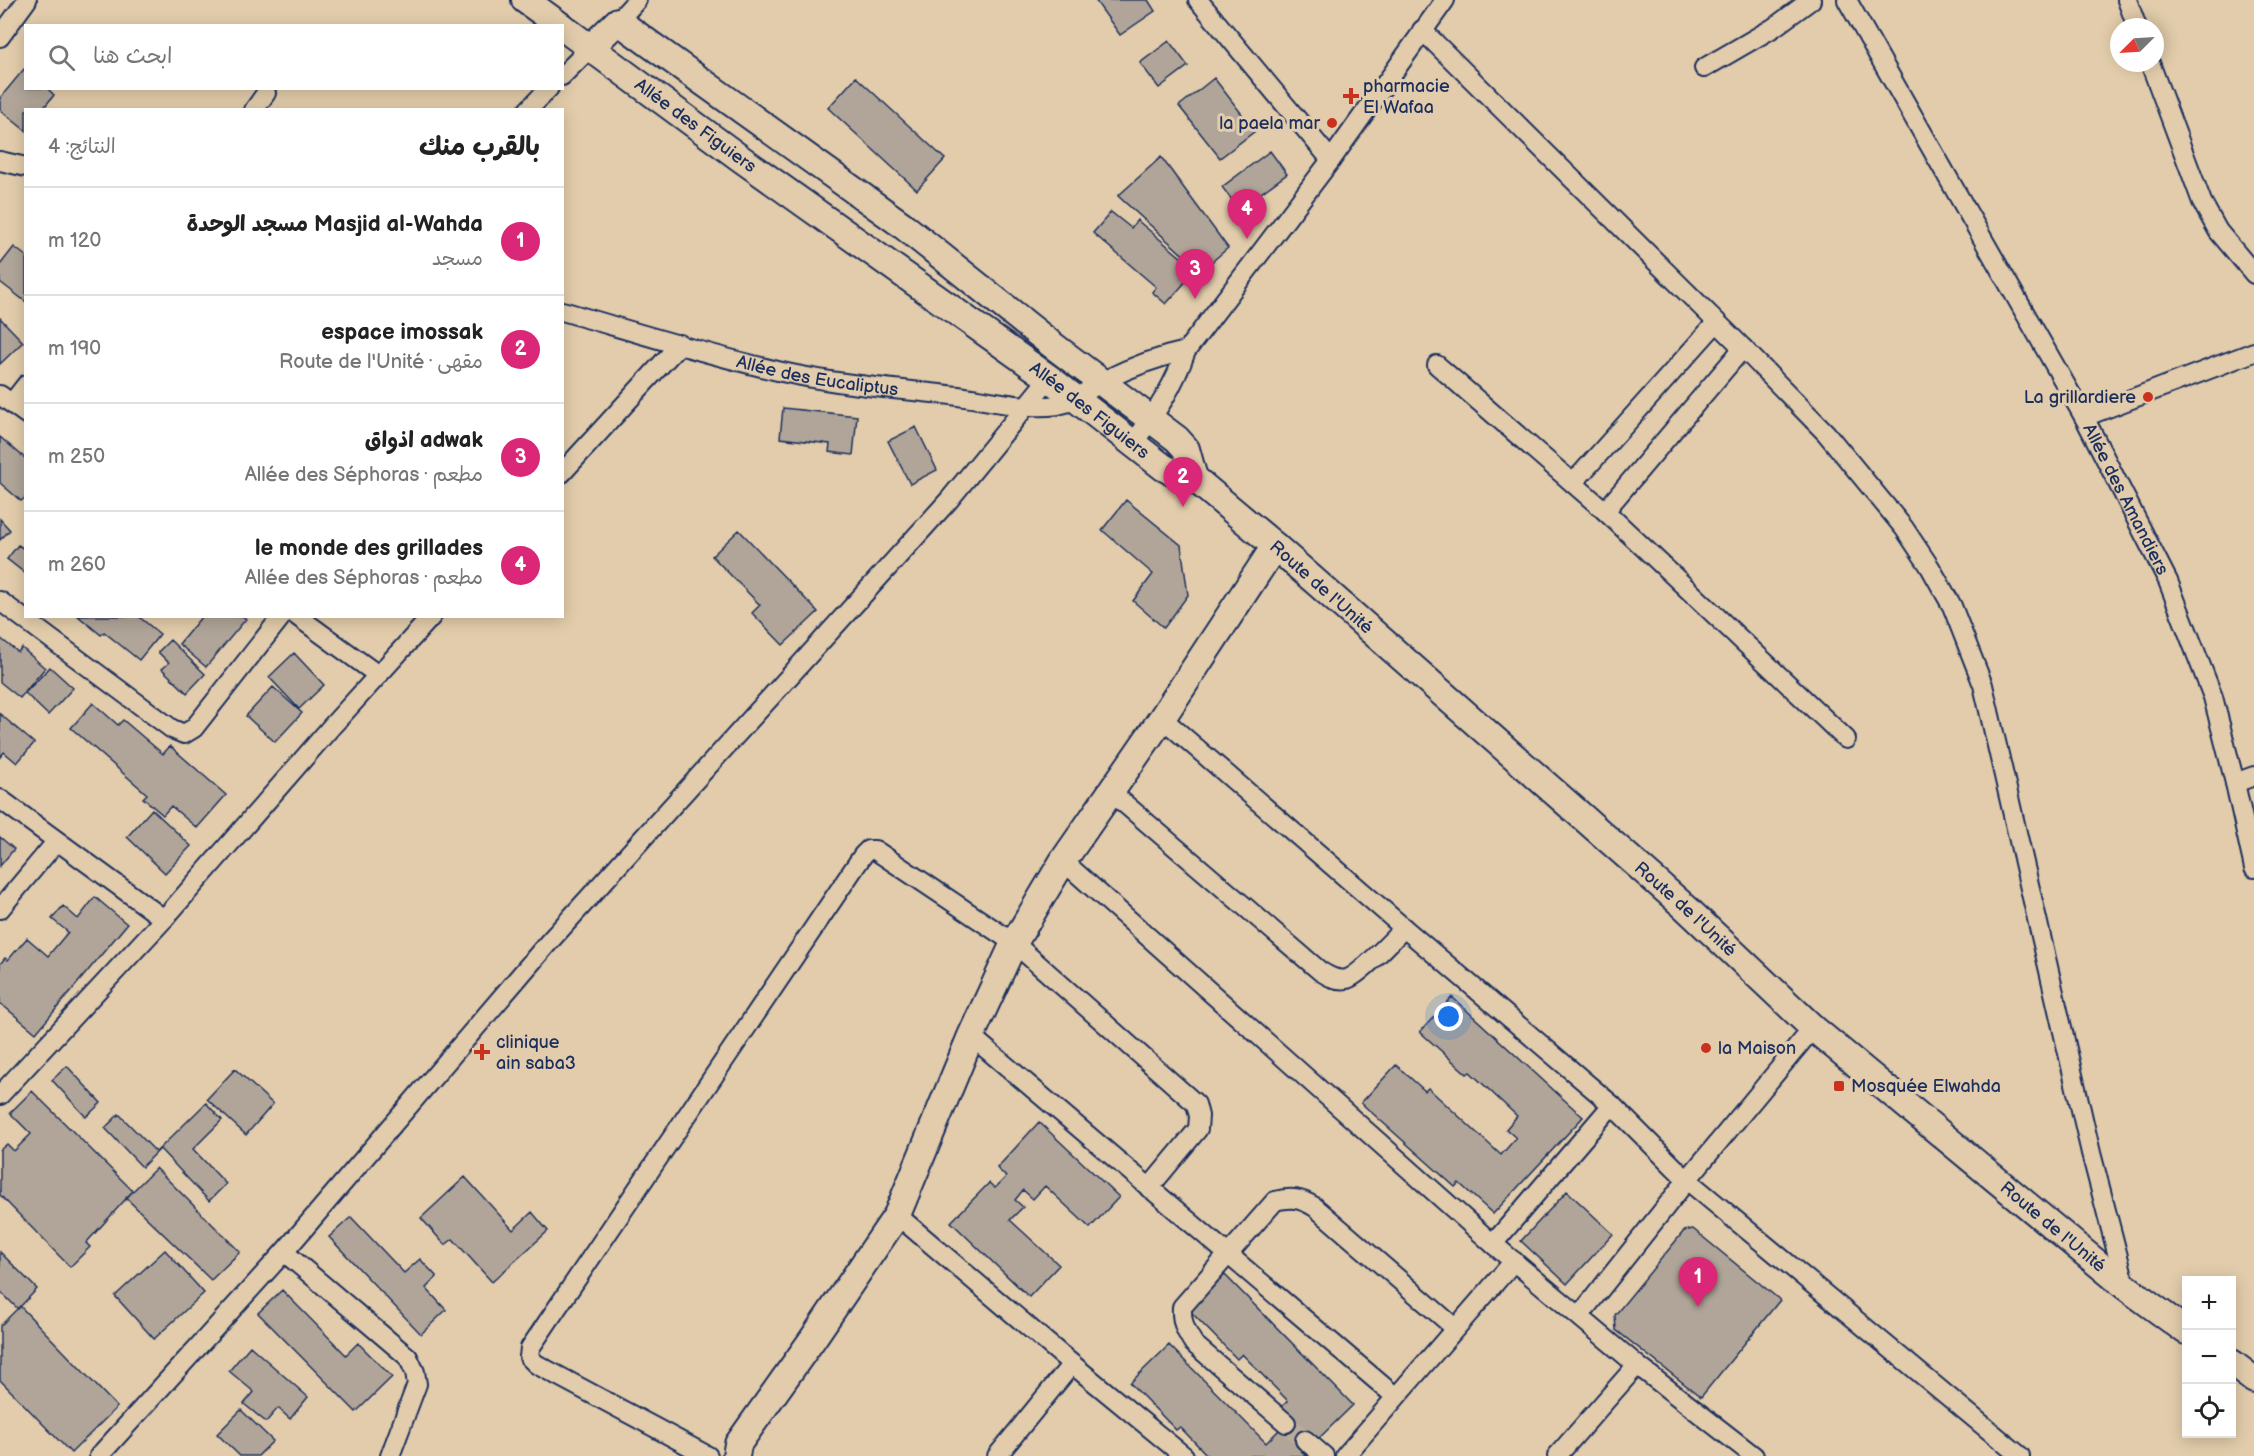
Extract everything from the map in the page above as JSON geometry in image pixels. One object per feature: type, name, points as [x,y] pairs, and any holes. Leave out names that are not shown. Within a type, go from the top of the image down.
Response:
[{"type":"street","points":[[0,37],[27,0]]},
{"type":"street","name":"Allée des Figuiers","points":[[525,0],[559,24]]},
{"type":"street","points":[[564,74],[637,0]]},
{"type":"street","points":[[1198,0],[1331,160]]},
{"type":"street","points":[[1133,443],[1171,389],[1186,351],[1331,160],[1445,0]]},
{"type":"street","points":[[1704,68],[1773,28],[1811,0]]},
{"type":"street","name":"Allée des Amandiers","points":[[1847,0],[2084,417],[2168,581],[2213,697],[2254,868]]},
{"type":"street","points":[[2127,0],[2134,18]]},
{"type":"street","name":"Allée des Figuiers","points":[[618,21],[901,224],[1151,420],[1186,449],[1194,478]]},
{"type":"street","name":"Allée des Figuiers","points":[[564,27],[740,159],[1049,378],[1168,470],[1194,478]]},
{"type":"street","points":[[1422,30],[1826,433],[1904,528],[1952,606],[1983,685],[2091,1153],[2126,1287]]},
{"type":"street","points":[[2153,72],[2202,202],[2218,231],[2254,274]]},
{"type":"street","points":[[530,108],[547,90]]},
{"type":"street","points":[[255,108],[266,93]]},
{"type":"street","points":[[0,161],[24,167]]},
{"type":"street","name":"Allée des Eucaliptus","points":[[564,312],[782,372],[865,387],[959,396],[1026,406],[1045,407],[1077,400]]},
{"type":"street","points":[[1573,483],[1716,323]]},
{"type":"street","points":[[564,471],[680,345]]},
{"type":"street","points":[[1605,511],[1743,348]]},
{"type":"street","points":[[1077,400],[1101,382],[1163,356],[1186,351]]},
{"type":"street","points":[[2084,417],[2254,352]]},
{"type":"street","points":[[1437,365],[1605,511],[1845,739]]},
{"type":"street","points":[[99,1456],[284,1252],[548,943],[949,500],[1049,378]]},
{"type":"street","points":[[12,404],[24,388]]},
{"type":"street","name":"Route de l'Unité","points":[[1194,478],[1275,546],[1686,908],[1813,1028],[2126,1287],[2186,1330]]},
{"type":"street","points":[[730,1452],[812,1340],[897,1215],[971,1036],[1014,943],[1063,861],[1162,718],[1275,546]]},
{"type":"street","points":[[0,601],[172,729],[184,734],[194,728],[280,618]]},
{"type":"street","points":[[300,618],[378,675]]},
{"type":"street","points":[[0,1095],[164,919],[430,618]]},
{"type":"street","points":[[1162,718],[1612,1105],[1688,1180],[2020,1456]]},
{"type":"street","points":[[2235,783],[2254,776]]},
{"type":"street","points":[[1111,792],[1320,970],[1333,978],[1346,979],[1356,974],[1404,928]]},
{"type":"street","points":[[0,800],[164,919]]},
{"type":"street","points":[[0,909],[56,842]]},
{"type":"street","points":[[708,1456],[536,1364],[529,1357],[530,1348],[856,864],[868,850],[875,850],[1014,943],[1196,1104],[1199,1116],[1198,1129],[1149,1188]]},
{"type":"street","points":[[1063,861],[1493,1244],[1637,1365],[1754,1456]]},
{"type":"street","points":[[1580,1315],[1813,1028]]},
{"type":"street","points":[[971,1036],[1396,1397]]},
{"type":"street","points":[[1493,1244],[1612,1105]]},
{"type":"street","points":[[1286,1423],[1194,1344],[1181,1318],[1182,1307],[1275,1201],[1290,1197],[1302,1199],[1315,1207],[1455,1328]]},
{"type":"street","points":[[897,1215],[1184,1456]]},
{"type":"street","points":[[284,1252],[408,1357],[415,1372],[417,1384],[390,1456]]},
{"type":"street","points":[[1345,1456],[1514,1261]]},
{"type":"street","points":[[997,1456],[1072,1364]]},
{"type":"street","points":[[1557,1456],[1637,1365]]},
{"type":"street","points":[[2236,1367],[2254,1380]]},
{"type":"street","points":[[1305,1440],[1324,1456]]},
{"type":"building","points":[[1095,0],[1148,0],[1155,11],[1120,35]]},
{"type":"building","points":[[1169,41],[1188,66],[1159,88],[1140,63]]},
{"type":"building","points":[[24,69],[24,90],[49,90],[54,95],[44,108],[24,108],[24,129],[0,110],[0,98]]},
{"type":"building","points":[[856,77],[945,159],[917,190],[828,108]]},
{"type":"building","points":[[1214,78],[1255,131],[1220,158],[1179,106]]},
{"type":"building","points":[[1270,151],[1287,174],[1239,209],[1222,187]]},
{"type":"building","points":[[1161,157],[1228,248],[1201,271],[1118,196]]},
{"type":"building","points":[[1111,212],[1131,228],[1137,220],[1196,270],[1166,304],[1152,292],[1156,287],[1093,233]]},
{"type":"building","points":[[14,247],[24,254],[24,300],[0,282],[0,265]]},
{"type":"building","points":[[0,318],[23,342],[0,364]]},
{"type":"building","points":[[783,408],[857,416],[853,455],[829,452],[830,444],[780,438]]},
{"type":"building","points":[[916,427],[937,470],[910,484],[888,441]]},
{"type":"building","points":[[0,437],[24,457],[24,499],[21,501],[0,483]]},
{"type":"building","points":[[1126,500],[1181,545],[1188,595],[1164,628],[1133,601],[1153,574],[1102,530]]},
{"type":"building","points":[[0,519],[10,530],[0,540]]},
{"type":"building","points":[[739,530],[818,612],[783,645],[752,613],[760,605],[712,556]]},
{"type":"building","points":[[18,545],[24,549],[24,572],[7,559]]},
{"type":"building","points":[[80,618],[140,618],[160,634],[139,660],[104,632],[101,635]]},
{"type":"building","points":[[200,618],[246,619],[206,667],[179,644]]},
{"type":"building","points":[[0,638],[18,652],[22,648],[45,668],[20,698],[0,682]]},
{"type":"building","points":[[170,640],[205,674],[187,693],[162,669],[169,663],[158,652]]},
{"type":"building","points":[[294,653],[324,685],[299,709],[269,677]]},
{"type":"building","points":[[50,667],[73,688],[48,715],[25,693]]},
{"type":"building","points":[[273,687],[302,713],[275,742],[246,716]]},
{"type":"building","points":[[93,703],[118,725],[123,720],[163,754],[170,746],[226,795],[197,828],[171,806],[163,815],[143,798],[147,794],[71,728]]},
{"type":"building","points":[[0,714],[34,743],[17,763],[4,752],[0,757]]},
{"type":"building","points":[[152,809],[191,846],[165,873],[127,837]]},
{"type":"building","points":[[0,837],[14,849],[0,866]]},
{"type":"building","points":[[95,897],[127,924],[36,1033],[0,1003],[0,964],[5,958],[8,960],[27,938],[48,956],[68,932],[52,919],[63,906],[78,919]]},
{"type":"building","points":[[1452,997],[1583,1117],[1493,1214],[1459,1183],[1455,1187],[1361,1103],[1396,1065],[1425,1091],[1428,1088],[1501,1155],[1516,1138],[1506,1129],[1517,1116],[1470,1072],[1467,1074],[1420,1032]]},
{"type":"building","points":[[67,1066],[101,1103],[86,1117],[52,1080]]},
{"type":"building","points":[[235,1069],[273,1104],[246,1135],[207,1099]]},
{"type":"building","points":[[32,1091],[133,1191],[86,1243],[90,1247],[70,1267],[0,1195],[0,1150],[7,1144],[14,1151],[31,1134],[10,1113]]},
{"type":"building","points":[[206,1103],[222,1120],[193,1149],[226,1184],[209,1201],[160,1149],[142,1167],[105,1128],[119,1114],[156,1152]]},
{"type":"building","points":[[1039,1122],[1119,1197],[1090,1228],[1045,1186],[1033,1199],[1023,1190],[1015,1200],[1023,1207],[1010,1220],[1059,1265],[1029,1297],[951,1222],[989,1183],[995,1188],[1006,1177],[997,1168]]},
{"type":"building","points":[[156,1168],[240,1252],[211,1280],[126,1198]]},
{"type":"building","points":[[465,1177],[513,1230],[532,1212],[548,1231],[492,1282],[453,1239],[445,1245],[421,1218]]},
{"type":"building","points":[[1567,1191],[1613,1234],[1567,1284],[1521,1241]]},
{"type":"building","points":[[351,1217],[404,1273],[420,1259],[437,1277],[426,1288],[446,1310],[421,1334],[329,1237]]},
{"type":"building","points":[[1693,1229],[1780,1300],[1701,1397],[1616,1330],[1615,1315],[1684,1231]]},
{"type":"building","points":[[165,1250],[204,1293],[154,1339],[115,1296]]},
{"type":"building","points":[[0,1252],[37,1289],[18,1309],[0,1291]]},
{"type":"building","points":[[1225,1275],[1353,1405],[1313,1444],[1307,1438],[1298,1447],[1306,1456],[1208,1456],[1180,1427],[1176,1430],[1130,1383],[1169,1345],[1266,1443],[1287,1422],[1277,1411],[1288,1401],[1242,1354],[1237,1359],[1189,1310]]},
{"type":"building","points":[[282,1290],[346,1355],[358,1343],[392,1377],[356,1412],[258,1313]]},
{"type":"building","points":[[20,1306],[117,1407],[71,1453],[0,1380],[0,1326]]},
{"type":"building","points":[[250,1346],[308,1397],[290,1419],[278,1408],[266,1422],[244,1404],[254,1392],[229,1371]]},
{"type":"building","points":[[241,1410],[273,1441],[258,1456],[240,1456],[217,1434]]},
{"type":"tunnel","points":[[1286,1423],[1305,1440]]},
{"type":"place","name":"pharmacie El Wafaa","points":[[1351,96]]},
{"type":"place","name":"la paela mar","points":[[1332,123]]},
{"type":"place","name":"le monde des grillades","points":[[1247,239]]},
{"type":"place","name":"adwak اذواق","points":[[1195,299]]},
{"type":"place","name":"La grillardiere","points":[[2148,397]]},
{"type":"place","name":"espace imossak","points":[[1183,507]]},
{"type":"place","name":"la Maison","points":[[1706,1048]]},
{"type":"place","name":"clinique ain saba3","points":[[482,1052]]},
{"type":"place","name":"Mosquée Elwahda","points":[[1839,1086]]},
{"type":"place","name":"Masjid al-Wahda مسجد الوحدة","points":[[1698,1307]]}]
